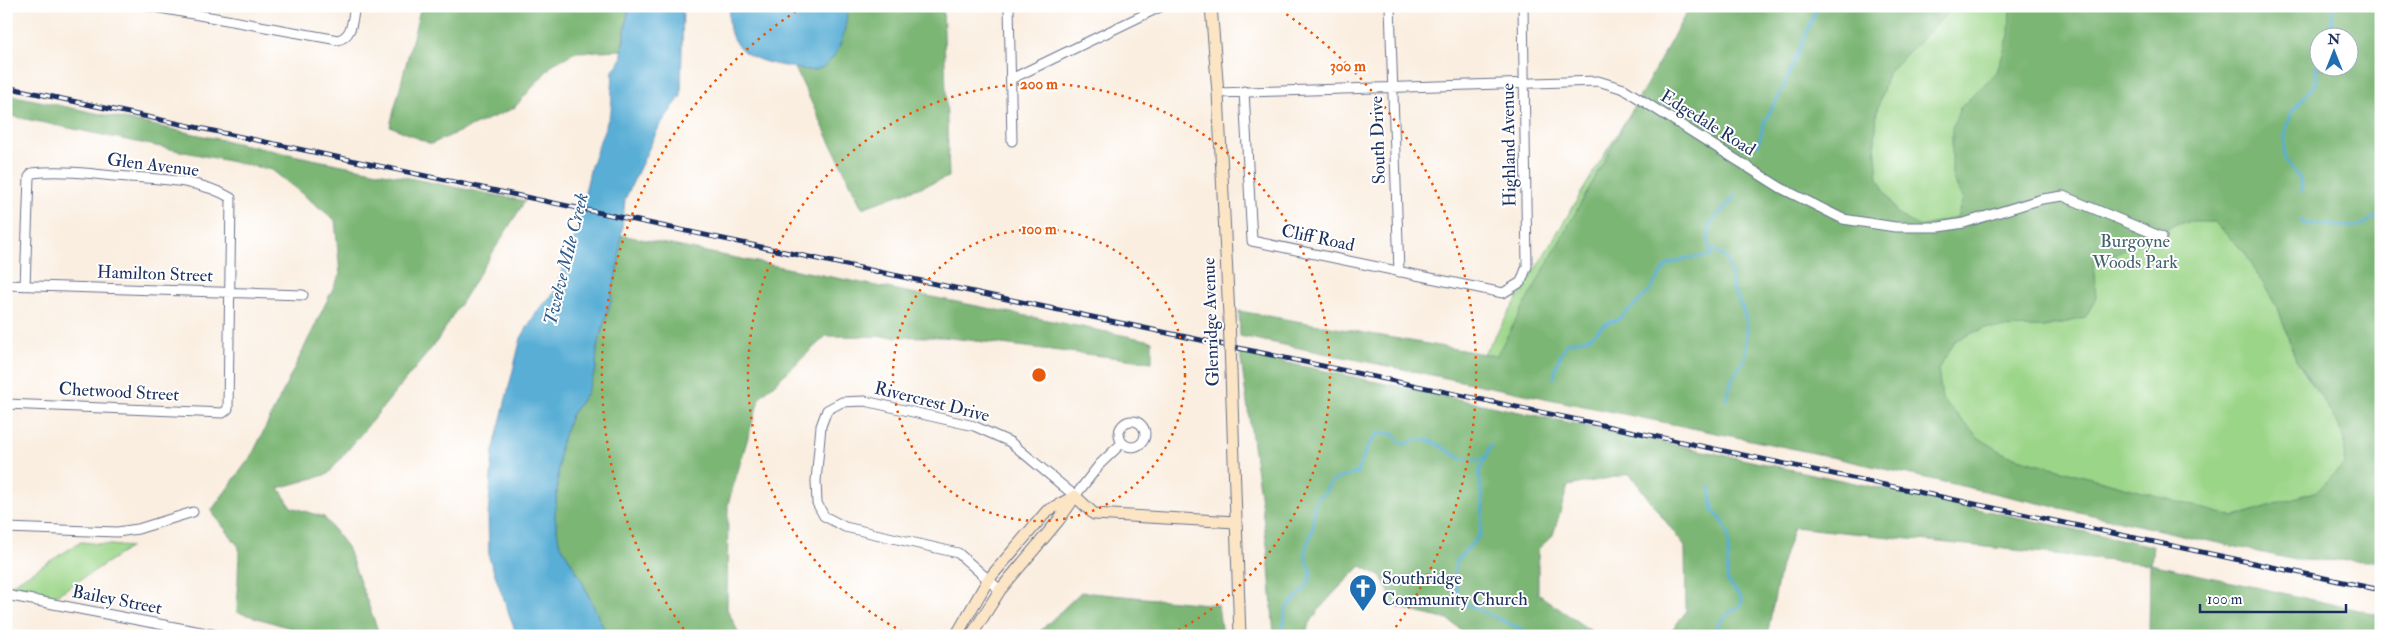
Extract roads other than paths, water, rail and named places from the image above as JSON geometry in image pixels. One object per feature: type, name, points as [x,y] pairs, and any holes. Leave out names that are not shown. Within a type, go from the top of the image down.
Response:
[{"type":"main road","name":"Glenridge Avenue","points":[[1211,6],[1218,93],[1229,316],[1240,636]]},
{"type":"main road","points":[[1075,496],[1094,514],[1236,522]]},
{"type":"main road","points":[[956,636],[988,580],[1047,511],[1075,496]]},
{"type":"main road","points":[[971,636],[1000,590],[1058,521],[1075,496]]},
{"type":"street","points":[[149,6],[189,10],[338,40],[345,38],[351,31],[355,6]]},
{"type":"street","points":[[1009,6],[1012,141]]},
{"type":"street","points":[[1011,78],[1162,6]]},
{"type":"street","name":"South Drive","points":[[1390,6],[1399,272]]},
{"type":"street","name":"Highland Avenue","points":[[1521,282],[1527,266],[1523,6]]},
{"type":"street","name":"Edgedale Road","points":[[1218,93],[1598,81],[1624,89],[1781,188],[1843,219],[1895,227],[1939,226],[1964,223],[2042,198],[2063,196],[2162,237]]},
{"type":"street","name":"Cliff Road","points":[[1244,91],[1252,241],[1503,293],[1521,282]]},
{"type":"street","name":"Glen Avenue","points":[[25,286],[29,177],[32,173],[54,171],[175,181],[221,192],[231,198],[228,409]]},
{"type":"street","name":"Hamilton Street","points":[[6,285],[303,295]]},
{"type":"street","name":"Rivercrest Drive","points":[[1000,590],[958,553],[845,527],[824,516],[817,503],[816,481],[821,426],[827,410],[842,402],[865,401],[974,426],[1010,442],[1075,496]]},
{"type":"street","name":"Chetwood Street","points":[[6,404],[224,413],[228,409]]},
{"type":"street","points":[[1075,496],[1100,464],[1122,443]]},
{"type":"street","points":[[6,528],[117,532],[138,529],[193,512]]},
{"type":"street","name":"Bailey Street","points":[[6,594],[222,636]]},
{"type":"water","points":[[629,6],[683,6],[681,96],[660,125],[625,199],[619,259],[611,301],[597,347],[596,369],[586,394],[571,415],[560,447],[555,517],[559,542],[581,579],[607,636],[517,636],[489,558],[488,516],[493,451],[521,338],[537,311],[553,294],[576,233],[591,166],[611,111],[613,70],[621,60]]},
{"type":"water","points":[[730,6],[847,6],[842,41],[834,57],[818,69],[802,70],[765,62],[744,52],[736,44],[731,34],[729,21]]},
{"type":"waterway","points":[[1758,145],[1764,123],[1782,90],[1818,6]]},
{"type":"waterway","points":[[2329,28],[2332,21],[2333,6]]},
{"type":"waterway","points":[[2302,191],[2300,179],[2288,165],[2284,155],[2286,127],[2293,111],[2316,82],[2316,78]]},
{"type":"waterway","points":[[1726,400],[1732,379],[1746,356],[1747,325],[1743,309],[1733,289],[1726,259],[1709,246],[1708,236],[1712,222],[1736,194]]},
{"type":"waterway","points":[[2301,219],[2304,224],[2359,227],[2381,213]]},
{"type":"waterway","points":[[1554,378],[1556,366],[1566,343],[1589,338],[1604,325],[1619,319],[1648,293],[1667,265],[1686,258],[1711,256],[1712,248]]},
{"type":"waterway","points":[[1282,636],[1286,608],[1303,591],[1310,580],[1311,572],[1305,553],[1313,528],[1314,503],[1317,498],[1325,493],[1333,481],[1357,473],[1368,446],[1379,433],[1394,434],[1400,443],[1406,444],[1417,440],[1427,440],[1463,459],[1473,461],[1484,458]]},
{"type":"waterway","points":[[1491,445],[1479,472],[1483,507],[1480,535],[1457,560],[1454,573],[1458,595],[1464,603],[1521,629],[1531,636]]},
{"type":"waterway","points":[[1710,486],[1713,511],[1722,520],[1729,536],[1727,580],[1742,599],[1741,605],[1720,622],[1713,636]]},
{"type":"railway","points":[[6,87],[2381,590]]},
{"type":"place","name":"Southridge Community Church","points":[[1363,612]]},
{"type":"park label","name":"Burgoyne Woods Park","points":[[2135,251]]},
{"type":"water label","name":"Twelve Mile Creek","points":[[566,259]]}]
